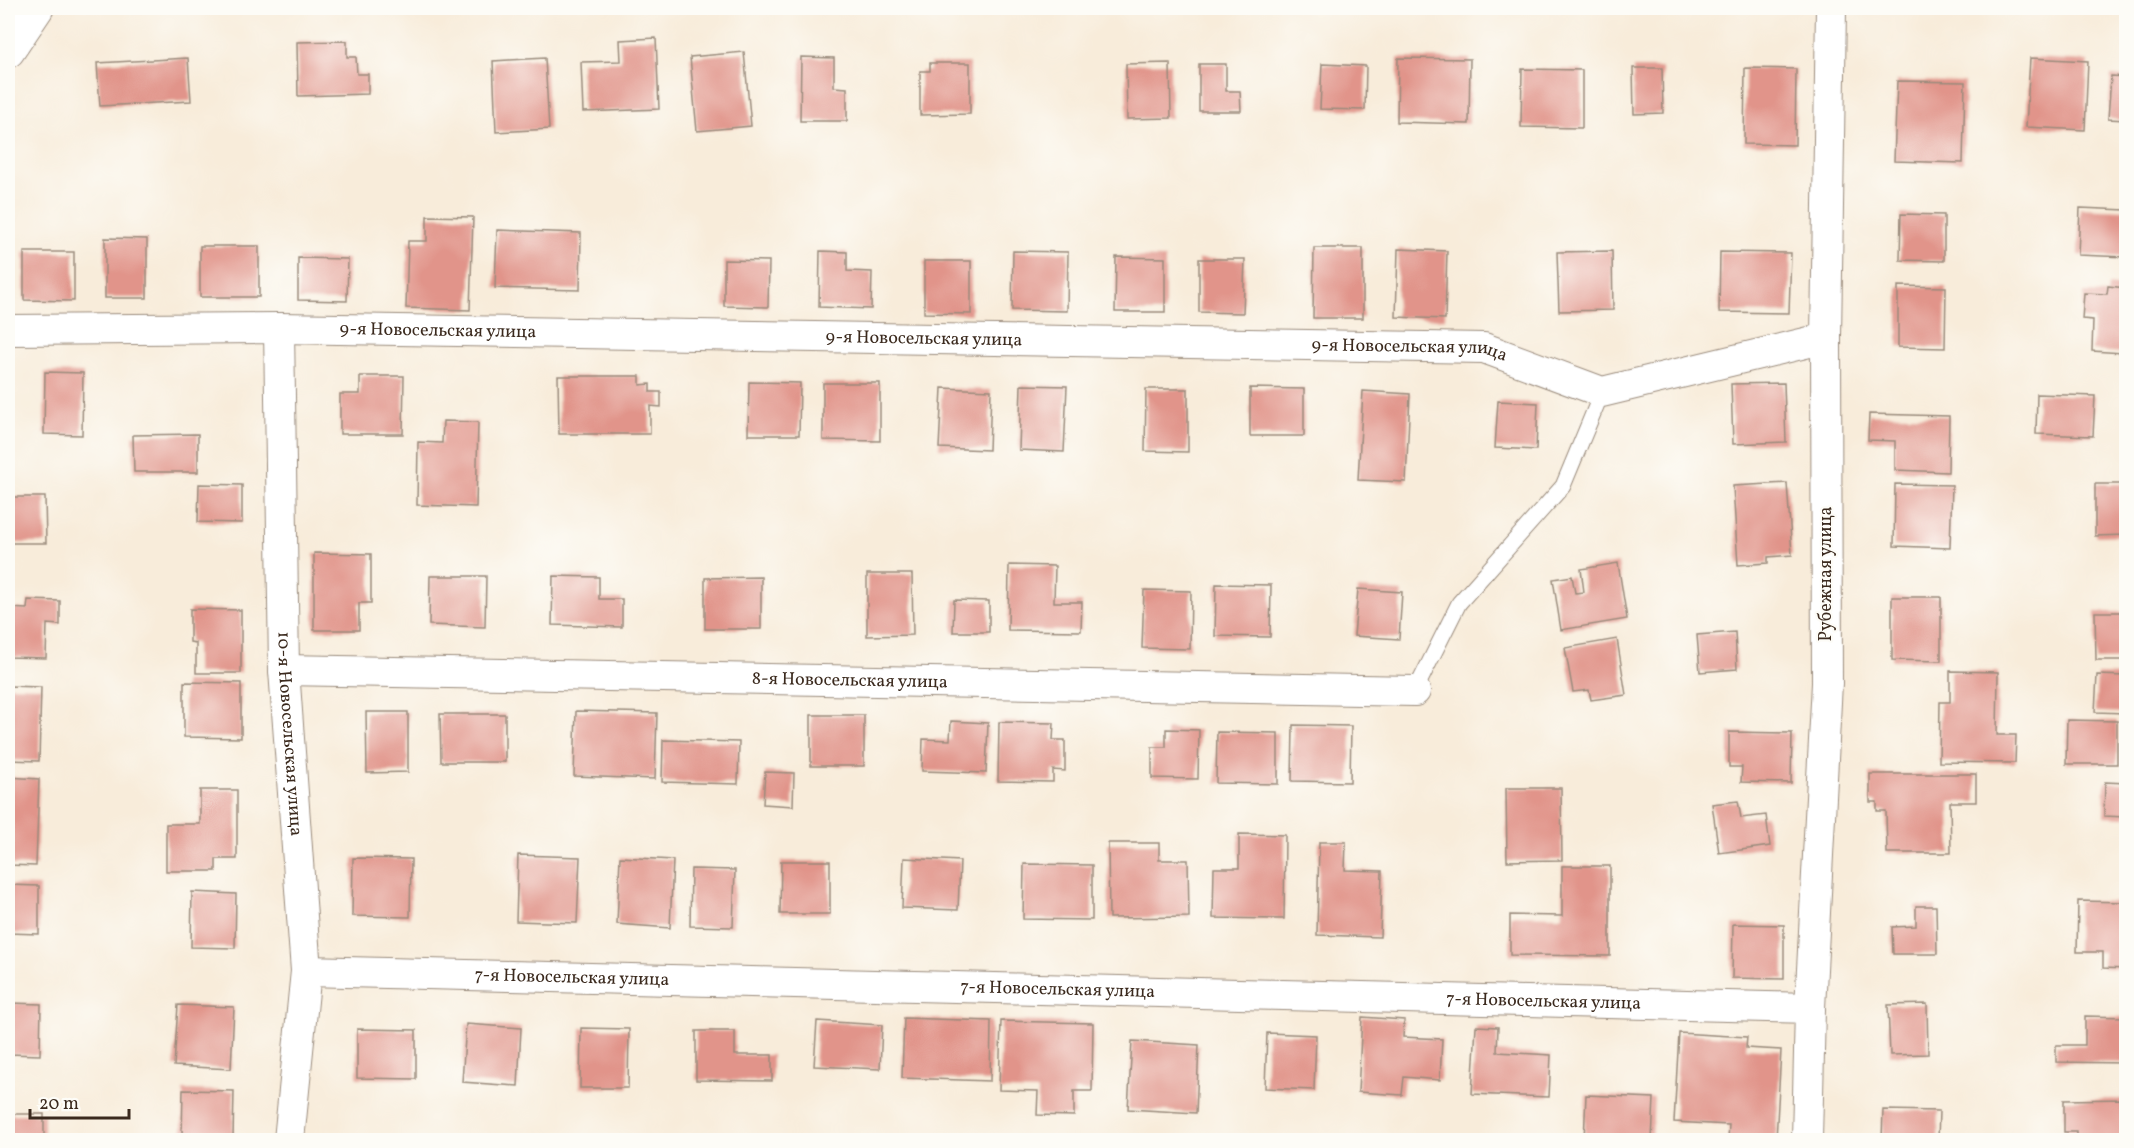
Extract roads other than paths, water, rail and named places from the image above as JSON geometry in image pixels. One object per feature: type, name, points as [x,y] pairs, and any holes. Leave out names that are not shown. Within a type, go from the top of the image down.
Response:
[{"type":"street","points":[[8,51],[37,8]]},
{"type":"street","name":"Рубежная улица","points":[[1807,1140],[1810,1008],[1827,683],[1826,338],[1831,8]]},
{"type":"street","name":"9-я Новосельская улица","points":[[8,330],[279,328],[1485,348],[1602,392]]},
{"type":"street","name":"10-я Новосельская улица","points":[[279,328],[285,670],[306,971],[289,1140]]},
{"type":"street","points":[[1602,392],[1826,338]]},
{"type":"street","name":"8-я Новосельская улица","points":[[285,670],[1415,691]]},
{"type":"street","name":"7-я Новосельская улица","points":[[306,971],[1810,1008]]},
{"type":"lane","points":[[1415,691],[1459,603],[1563,486],[1602,392]]}]
